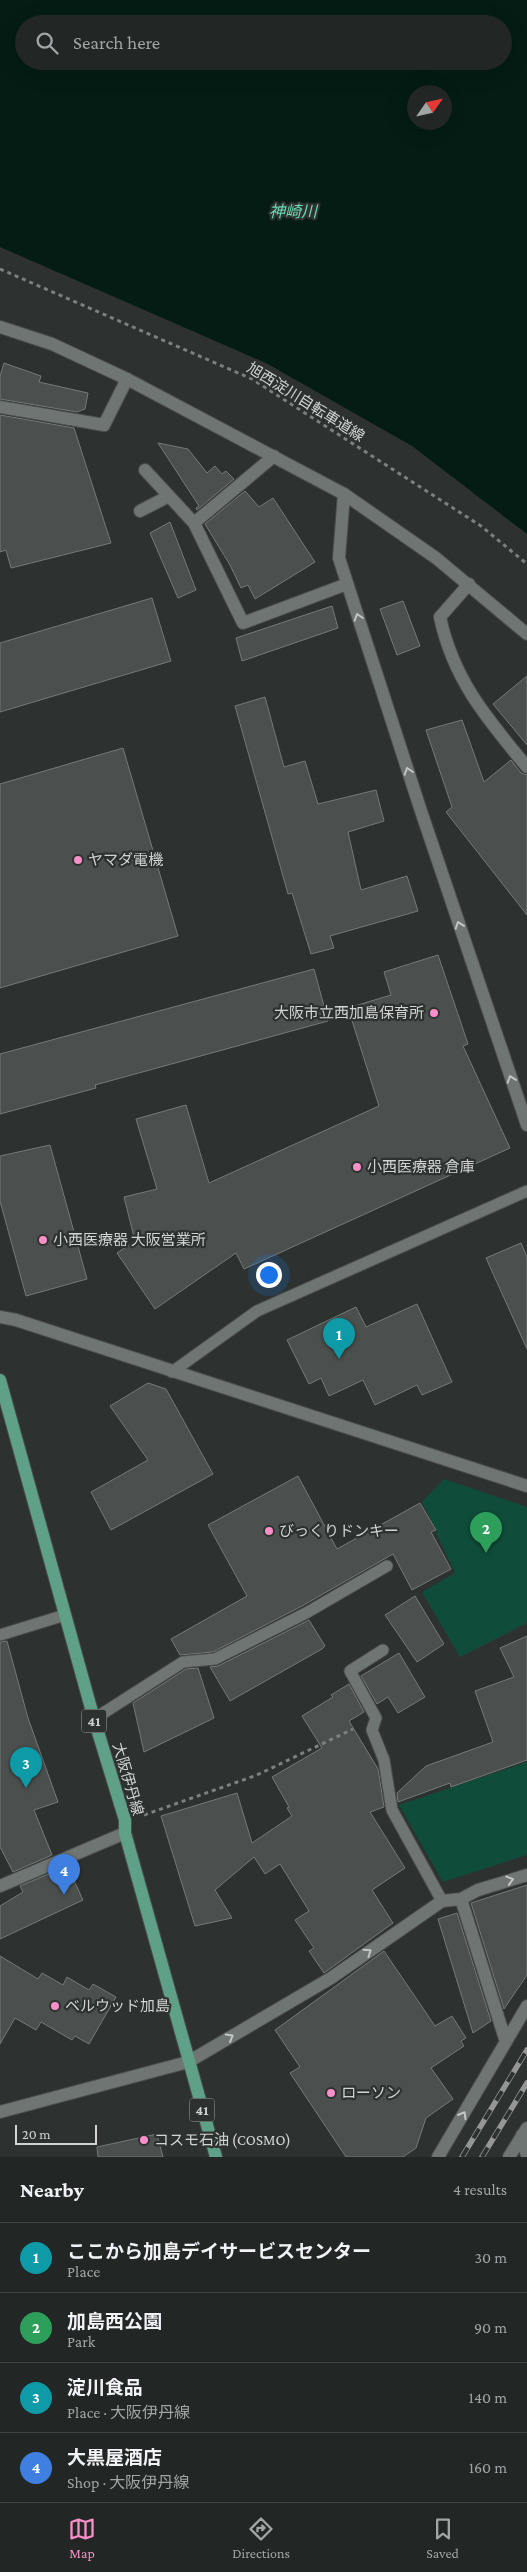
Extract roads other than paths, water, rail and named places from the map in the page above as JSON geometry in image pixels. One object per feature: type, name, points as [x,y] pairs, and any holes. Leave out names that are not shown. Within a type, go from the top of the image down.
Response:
[{"type":"main road","name":"大阪伊丹線","points":[[0,1380],[4,1408],[65,1615],[216,2157]]},
{"type":"street","points":[[0,327],[52,344],[128,379],[344,494],[392,525],[468,584],[527,634]]},
{"type":"street","points":[[0,408],[104,425],[128,379]]},
{"type":"street","points":[[194,523],[274,456]]},
{"type":"street","points":[[145,470],[194,523],[243,623],[347,584]]},
{"type":"street","points":[[344,494],[339,558],[527,1126]]},
{"type":"street","points":[[140,512],[169,496]]},
{"type":"street","points":[[468,584],[440,617],[446,646],[455,666],[494,727],[527,767]]},
{"type":"street","points":[[0,1317],[16,1320],[527,1486]]},
{"type":"street","points":[[0,1886],[125,1827]]},
{"type":"street","points":[[0,2112],[188,2062],[331,1978],[442,1901],[461,1899],[478,1890],[527,1875]]},
{"type":"street","points":[[461,1899],[506,2042]]},
{"type":"street","points":[[438,2157],[527,2006]]},
{"type":"street","points":[[525,2131],[527,2156]]},
{"type":"street","points":[[509,2157],[525,2131]]},
{"type":"lane","points":[[172,1372],[257,1311],[527,1191]]},
{"type":"lane","points":[[94,1720],[183,1662],[215,1659],[306,1613],[387,1566]]},
{"type":"lane","points":[[0,1635],[65,1615]]},
{"type":"lane","points":[[383,1650],[350,1670],[376,1718],[372,1730],[384,1760],[392,1810],[442,1901]]},
{"type":"water","name":"神崎川","points":[[0,0],[527,0],[527,534],[412,446],[266,363],[0,247]]},
{"type":"railway","points":[[462,2157],[527,2050]]},
{"type":"railway","points":[[482,2157],[527,2083]]},
{"type":"place","name":"ヤマダ電機","points":[[78,860]]},
{"type":"place","name":"大阪市立西加島保育所","points":[[434,1013]]},
{"type":"place","name":"小西医療器 倉庫","points":[[357,1167]]},
{"type":"place","name":"小西医療器 大阪営業所","points":[[43,1240]]},
{"type":"place","name":"ここから加島デイサービスセンター","points":[[339,1359]]},
{"type":"place","name":"びっくりドンキー","points":[[269,1531]]},
{"type":"place","name":"加島西公園","points":[[486,1553]]},
{"type":"place","name":"淀川食品","points":[[26,1788]]},
{"type":"place","name":"大黒屋酒店","points":[[64,1895]]},
{"type":"place","name":"ベルウッド加島","points":[[55,2006]]},
{"type":"place","name":"ローソン","points":[[331,2093]]},
{"type":"place","name":"コスモ石油 (COSMO)","points":[[144,2140]]}]
